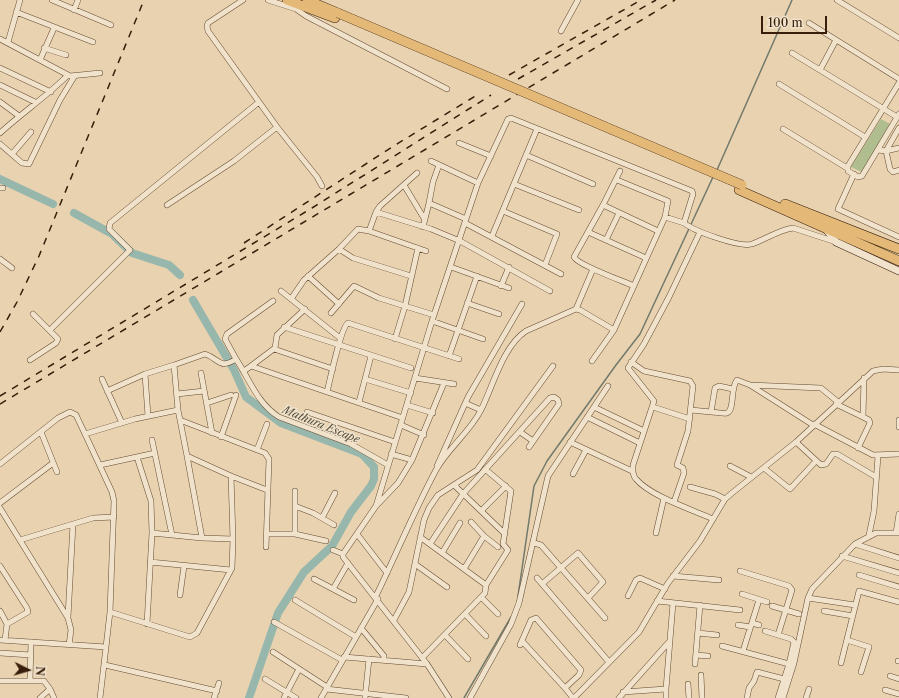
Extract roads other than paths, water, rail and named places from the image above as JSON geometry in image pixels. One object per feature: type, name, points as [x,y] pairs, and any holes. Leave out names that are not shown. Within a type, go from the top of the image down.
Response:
[{"type":"highway","points":[[287,0],[336,16],[740,188],[899,262]]},
{"type":"highway","points":[[307,0],[336,16]]},
{"type":"highway","points":[[740,188],[899,249]]},
{"type":"street","points":[[8,42],[20,0]]},
{"type":"street","points":[[52,0],[111,25]]},
{"type":"street","points":[[74,10],[78,0]]},
{"type":"street","points":[[243,0],[208,24],[207,28],[277,128],[317,176],[322,186]]},
{"type":"street","points":[[268,0],[296,9],[306,16],[447,89]]},
{"type":"street","points":[[561,31],[578,0]]},
{"type":"street","points":[[837,0],[899,38]]},
{"type":"street","points":[[16,12],[93,42]]},
{"type":"street","points":[[809,23],[899,79]]},
{"type":"street","points":[[40,60],[54,28]]},
{"type":"street","points":[[0,39],[68,75],[74,77],[100,73]]},
{"type":"street","points":[[820,70],[836,40]]},
{"type":"street","points":[[44,48],[66,56]]},
{"type":"street","points":[[782,129],[847,168],[848,171],[858,177],[862,176],[898,116],[883,109],[792,53]]},
{"type":"street","points":[[0,68],[51,92]]},
{"type":"street","points":[[0,133],[35,102],[51,92],[68,75]]},
{"type":"street","points":[[0,144],[22,163],[29,164],[58,104],[74,77]]},
{"type":"street","points":[[847,168],[899,83]]},
{"type":"street","points":[[779,84],[865,137]]},
{"type":"street","points":[[0,85],[35,102]]},
{"type":"street","points":[[0,102],[19,116]]},
{"type":"street","points":[[50,330],[129,251],[109,229],[110,223],[259,102]]},
{"type":"street","points":[[376,506],[432,321],[460,241],[478,183],[510,118],[692,191],[693,194],[685,224]]},
{"type":"street","points":[[167,205],[234,161],[277,128]]},
{"type":"street","points":[[899,128],[886,151],[890,169],[893,172],[899,170]]},
{"type":"street","points":[[492,236],[537,129]]},
{"type":"street","points":[[12,154],[30,132]]},
{"type":"street","points":[[459,142],[491,156]]},
{"type":"street","points":[[878,150],[886,151],[899,148]]},
{"type":"street","points":[[526,156],[593,184]]},
{"type":"street","points":[[431,161],[478,183]]},
{"type":"street","points":[[423,227],[433,182],[439,165]]},
{"type":"street","points":[[620,171],[617,180],[574,257],[576,260],[593,269],[634,286]]},
{"type":"street","points":[[369,232],[376,212],[380,206],[417,173]]},
{"type":"street","points":[[854,174],[838,209],[899,237]]},
{"type":"street","points":[[592,361],[614,330],[665,217],[668,201],[617,180]]},
{"type":"street","points":[[514,184],[579,210]]},
{"type":"street","points":[[404,185],[425,220]]},
{"type":"street","points":[[429,203],[466,221],[561,274]]},
{"type":"street","points":[[603,205],[658,232]]},
{"type":"street","points":[[503,211],[557,234],[545,265]]},
{"type":"street","points":[[376,212],[460,241],[550,291]]},
{"type":"street","points":[[606,240],[619,213]]},
{"type":"street","points":[[665,217],[685,224],[700,232],[748,245],[786,229],[793,228],[836,242],[899,271]]},
{"type":"street","points":[[826,228],[836,242]]},
{"type":"street","points":[[291,299],[300,284],[339,249],[356,230],[360,229],[426,251]]},
{"type":"street","points":[[588,232],[646,258]]},
{"type":"street","points":[[700,232],[663,310],[644,344],[631,362],[628,370],[654,401],[632,471],[637,481],[664,498],[714,519]]},
{"type":"street","points":[[395,339],[405,306],[418,248]]},
{"type":"street","points":[[339,249],[353,258],[411,276]]},
{"type":"street","points":[[0,259],[12,268]]},
{"type":"street","points":[[451,267],[508,288]]},
{"type":"street","points":[[501,286],[509,267]]},
{"type":"street","points":[[576,309],[593,269]]},
{"type":"street","points":[[308,276],[339,304]]},
{"type":"street","points":[[448,356],[477,276]]},
{"type":"street","points":[[331,313],[354,286],[375,296],[434,315]]},
{"type":"street","points":[[281,291],[340,338]]},
{"type":"street","points":[[273,301],[227,334],[225,339],[235,360],[244,371],[258,397],[276,415],[351,444],[388,464]]},
{"type":"street","points":[[467,303],[499,314]]},
{"type":"street","points":[[437,469],[439,460],[465,403],[522,304]]},
{"type":"street","points":[[244,371],[277,346],[275,338],[284,327],[305,309]]},
{"type":"street","points":[[321,698],[377,598],[387,573],[437,469],[468,430],[481,410],[496,374],[512,346],[526,331],[576,309],[614,330]]},
{"type":"street","points":[[30,360],[56,343],[56,337],[33,314]]},
{"type":"street","points":[[432,321],[483,339]]},
{"type":"street","points":[[327,392],[340,338],[345,325],[348,323],[459,359]]},
{"type":"street","points":[[284,327],[412,368]]},
{"type":"street","points":[[274,349],[333,369]]},
{"type":"street","points":[[107,391],[145,374],[205,354],[223,364],[228,364],[235,360]]},
{"type":"street","points":[[359,402],[371,356]]},
{"type":"street","points":[[631,362],[644,371],[692,383],[690,419],[677,464],[678,467],[684,470],[674,502]]},
{"type":"street","points":[[174,365],[178,394],[178,410],[202,538]]},
{"type":"street","points":[[251,366],[403,418]]},
{"type":"street","points":[[394,620],[409,592],[424,520],[429,508],[438,495],[477,470],[553,366]]},
{"type":"street","points":[[565,688],[579,675],[581,670],[536,618],[531,620],[521,643],[573,698],[632,641],[646,622],[664,589],[700,542],[725,500],[751,477],[796,442],[864,378],[878,369],[899,370]]},
{"type":"street","points":[[201,373],[212,433]]},
{"type":"street","points":[[145,374],[148,416]]},
{"type":"street","points":[[415,378],[454,384]]},
{"type":"street","points":[[863,417],[864,378]]},
{"type":"street","points":[[102,379],[122,423]]},
{"type":"street","points":[[365,379],[411,392]]},
{"type":"street","points":[[691,410],[728,412],[732,405],[733,389],[737,380],[750,384],[821,388],[837,403],[869,420],[870,423],[858,448]]},
{"type":"street","points":[[343,554],[376,506],[398,483],[412,460],[424,435],[444,383]]},
{"type":"street","points":[[750,384],[755,390],[780,402],[813,425],[869,454],[878,456],[899,454]]},
{"type":"street","points":[[470,698],[515,614],[525,584],[548,476],[608,386]]},
{"type":"street","points":[[711,412],[715,388],[719,386],[733,389]]},
{"type":"street","points":[[178,394],[204,391]]},
{"type":"street","points":[[206,403],[234,395],[221,437]]},
{"type":"street","points":[[430,544],[463,494],[550,398],[554,397],[558,400],[559,404],[529,447]]},
{"type":"street","points":[[465,403],[481,410]]},
{"type":"street","points":[[407,405],[433,413]]},
{"type":"street","points":[[594,407],[644,431]]},
{"type":"street","points":[[653,407],[690,419]]},
{"type":"street","points":[[85,434],[148,416],[178,410]]},
{"type":"street","points":[[0,464],[58,418],[70,412],[76,415],[112,492],[114,517],[110,612],[100,698]]},
{"type":"street","points":[[307,412],[396,442]]},
{"type":"street","points":[[587,417],[640,443]]},
{"type":"street","points":[[180,420],[257,450],[265,454],[269,459],[266,547]]},
{"type":"street","points":[[899,420],[899,427]]},
{"type":"street","points":[[257,450],[267,424]]},
{"type":"street","points":[[401,426],[424,435]]},
{"type":"street","points":[[41,432],[57,472]]},
{"type":"street","points":[[520,432],[533,441]]},
{"type":"street","points":[[152,440],[172,535]]},
{"type":"street","points":[[570,442],[632,471]]},
{"type":"street","points":[[796,442],[816,461],[823,465],[833,454],[837,454],[876,476]]},
{"type":"street","points":[[573,474],[586,450]]},
{"type":"street","points":[[100,465],[155,453]]},
{"type":"street","points":[[392,454],[412,460]]},
{"type":"street","points":[[187,456],[267,490]]},
{"type":"street","points":[[869,535],[874,511],[878,456]]},
{"type":"street","points":[[137,457],[151,501],[152,533],[147,624]]},
{"type":"street","points":[[764,468],[790,489],[816,461]]},
{"type":"street","points":[[0,503],[53,463]]},
{"type":"street","points":[[730,466],[751,477]]},
{"type":"street","points":[[422,658],[485,593],[486,585],[508,550],[504,544],[511,494],[510,488],[485,469]]},
{"type":"street","points":[[110,612],[190,637],[197,633],[231,570],[233,539],[231,476]]},
{"type":"street","points":[[454,484],[505,534]]},
{"type":"street","points":[[481,511],[506,486]]},
{"type":"street","points":[[690,487],[715,494],[725,500]]},
{"type":"street","points":[[295,491],[295,534]]},
{"type":"street","points":[[322,518],[335,493]]},
{"type":"street","points":[[656,533],[664,498]]},
{"type":"street","points":[[295,506],[334,525]]},
{"type":"street","points":[[0,508],[68,618]]},
{"type":"street","points":[[783,698],[794,663],[808,598],[814,586],[842,556],[855,544],[869,535],[876,533],[897,533],[899,514]]},
{"type":"street","points":[[20,540],[93,518],[114,517]]},
{"type":"street","points":[[471,522],[484,536],[498,547]]},
{"type":"street","points":[[442,553],[460,523]]},
{"type":"street","points":[[69,645],[71,630],[68,618],[73,524]]},
{"type":"street","points":[[152,533],[202,538],[233,539]]},
{"type":"street","points":[[266,534],[295,534],[326,541]]},
{"type":"street","points":[[357,534],[387,573]]},
{"type":"street","points":[[464,569],[484,536]]},
{"type":"street","points":[[420,537],[486,585]]},
{"type":"street","points":[[534,543],[541,545],[605,618]]},
{"type":"street","points":[[855,544],[899,558]]},
{"type":"street","points":[[333,550],[343,554],[348,563],[377,598],[427,664],[449,698]]},
{"type":"street","points":[[542,584],[578,553],[602,580],[602,585],[588,598]]},
{"type":"street","points":[[842,556],[899,573]]},
{"type":"street","points":[[150,562],[231,570]]},
{"type":"street","points":[[333,589],[348,563]]},
{"type":"street","points":[[415,564],[447,587]]},
{"type":"street","points":[[0,566],[27,608],[28,612],[7,624],[2,640],[106,647]]},
{"type":"street","points":[[180,595],[184,566]]},
{"type":"street","points":[[740,571],[791,587],[792,593],[778,635]]},
{"type":"street","points":[[859,575],[899,587]]},
{"type":"street","points":[[673,576],[719,580]]},
{"type":"street","points":[[537,578],[609,662]]},
{"type":"street","points":[[628,596],[636,580],[640,578],[664,589]]},
{"type":"street","points":[[314,579],[354,600]]},
{"type":"street","points":[[841,663],[858,594],[862,591],[899,602]]},
{"type":"street","points":[[742,594],[767,602]]},
{"type":"street","points":[[481,597],[498,614]]},
{"type":"street","points":[[808,598],[855,605]]},
{"type":"street","points":[[295,600],[356,637]]},
{"type":"street","points":[[743,651],[759,600]]},
{"type":"street","points":[[658,602],[740,610]]},
{"type":"street","points":[[666,698],[673,603]]},
{"type":"street","points":[[695,664],[700,605]]},
{"type":"street","points":[[772,606],[799,614]]},
{"type":"street","points":[[0,611],[7,624]]},
{"type":"street","points":[[824,611],[853,616]]},
{"type":"street","points":[[465,614],[486,636]]},
{"type":"street","points":[[274,622],[343,659],[368,659],[427,664]]},
{"type":"street","points":[[738,625],[759,625]]},
{"type":"street","points":[[361,628],[384,656],[384,660]]},
{"type":"street","points":[[765,631],[791,639],[794,642],[789,664],[778,698]]},
{"type":"street","points":[[698,633],[717,635]]},
{"type":"street","points":[[445,635],[468,659]]},
{"type":"street","points":[[847,640],[869,648],[862,672]]},
{"type":"street","points":[[30,681],[31,642]]},
{"type":"street","points":[[619,698],[669,642]]},
{"type":"street","points":[[722,646],[789,664]]},
{"type":"street","points":[[273,652],[327,688],[365,696],[406,698]]},
{"type":"street","points":[[0,653],[31,655]]},
{"type":"street","points":[[696,655],[708,656]]},
{"type":"street","points":[[365,696],[368,659]]},
{"type":"street","points":[[105,665],[217,691]]},
{"type":"street","points":[[284,698],[299,669]]},
{"type":"street","points":[[747,698],[748,690],[754,681],[757,672],[784,680]]},
{"type":"street","points":[[701,675],[702,698]]},
{"type":"street","points":[[890,676],[899,679]]},
{"type":"street","points":[[265,679],[296,698]]},
{"type":"street","points":[[0,681],[44,681],[54,698]]},
{"type":"street","points":[[214,698],[219,683]]},
{"type":"street","points":[[688,684],[689,698]]},
{"type":"street","points":[[40,698],[50,689]]},
{"type":"street","points":[[623,692],[666,689]]},
{"type":"street","points":[[806,698],[809,689]]},
{"type":"street","points":[[885,690],[899,694]]},
{"type":"waterway","points":[[717,170],[792,0]]},
{"type":"waterway","points":[[518,596],[534,486],[547,461],[640,334],[713,177]]},
{"type":"waterway","name":"Mathura Escape","points":[[0,179],[53,204]]},
{"type":"waterway","name":"Mathura Escape","points":[[74,213],[112,234],[132,253],[169,265],[180,275]]},
{"type":"waterway","name":"Mathura Escape","points":[[193,300],[234,370],[246,397],[281,423],[362,454],[374,467],[374,479],[371,486],[351,512],[332,546],[304,572],[278,613],[249,698]]},
{"type":"waterway","points":[[464,698],[511,617]]},
{"type":"railway","points":[[0,332],[17,302],[39,256],[144,0]]},
{"type":"railway","points":[[509,75],[641,0]]},
{"type":"railway","points":[[518,79],[656,0]]},
{"type":"railway","points":[[0,404],[675,0]]},
{"type":"railway","points":[[244,243],[392,147],[477,95]]},
{"type":"railway","points":[[0,396],[312,208],[491,95]]}]
